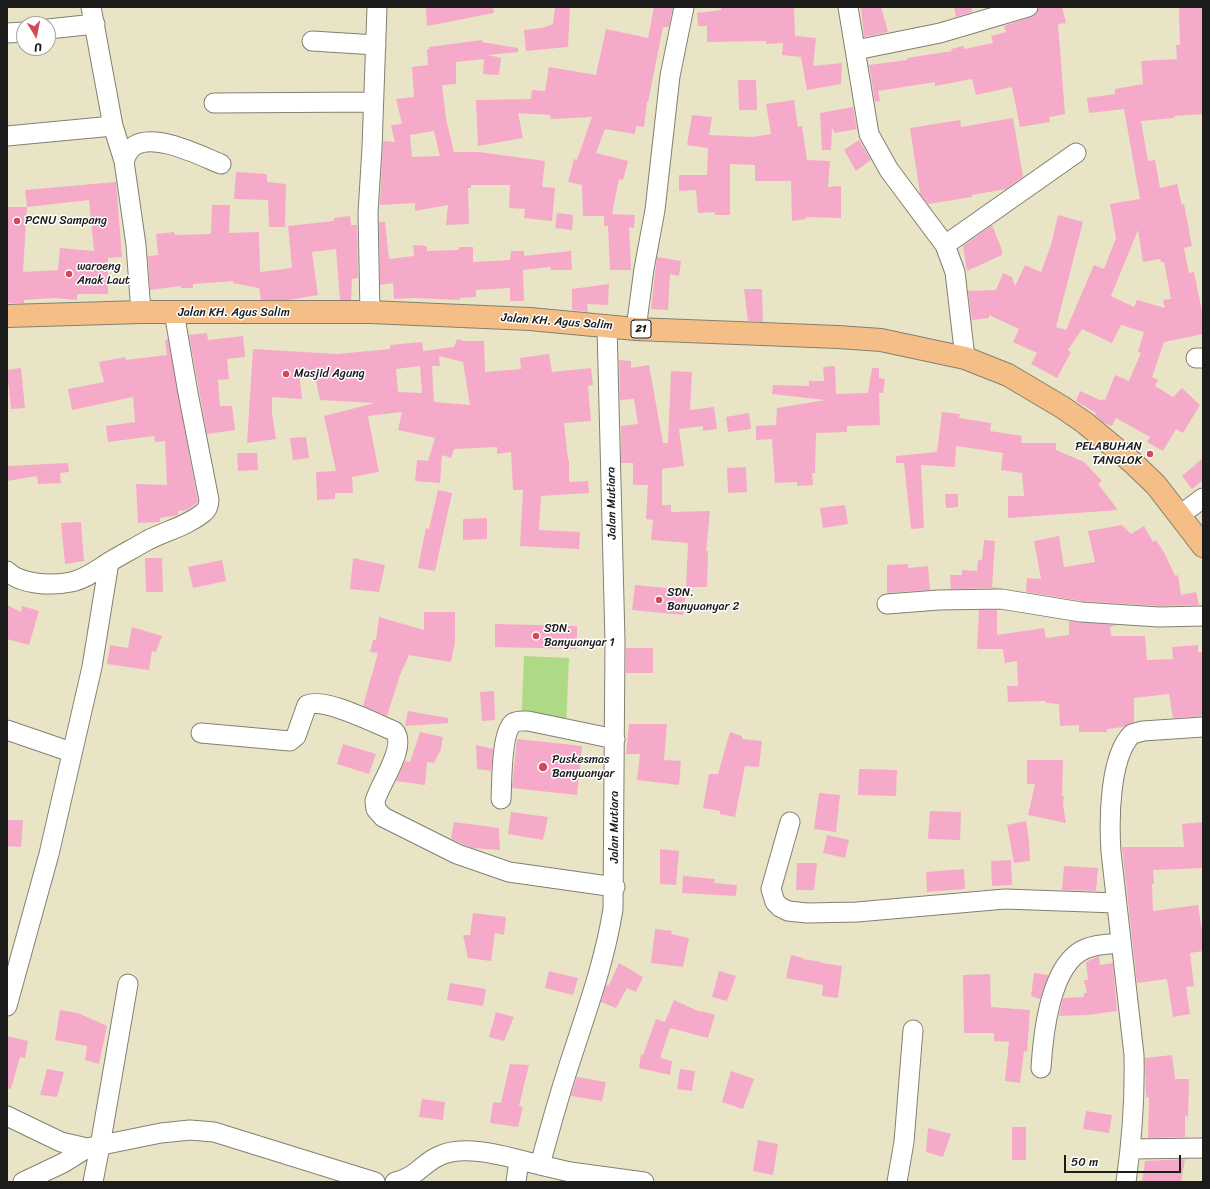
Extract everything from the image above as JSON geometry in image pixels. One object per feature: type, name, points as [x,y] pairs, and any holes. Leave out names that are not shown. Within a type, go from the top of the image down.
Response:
[{"type":"highway","name":"Jalan KH. Agus Salim","points":[[7,316],[141,312],[370,312],[530,319],[636,329],[881,340],[964,358],[1008,375],[1085,423],[1132,462],[1156,485],[1203,546]]},
{"type":"street","points":[[370,312],[368,212],[377,7]]},
{"type":"street","points":[[636,329],[644,269],[655,210],[670,76],[684,7]]},
{"type":"street","points":[[848,7],[869,134],[890,170],[945,245],[955,272],[964,358]]},
{"type":"street","points":[[856,50],[940,33],[1028,7]]},
{"type":"street","points":[[56,27],[93,16],[113,126],[124,161],[136,244],[141,312]]},
{"type":"street","points":[[312,41],[376,45]]},
{"type":"street","points":[[214,103],[373,102]]},
{"type":"street","points":[[7,136],[113,126]]},
{"type":"street","points":[[124,161],[132,147],[143,142],[154,142],[187,150],[221,164]]},
{"type":"street","points":[[945,245],[1076,153]]},
{"type":"street","points":[[7,571],[20,579],[30,582],[60,584],[72,582],[85,577],[109,562],[202,514],[209,506],[174,312]]},
{"type":"street","name":"Jalan Mutiara","points":[[540,1165],[563,1083],[602,968],[608,941],[614,887],[615,641],[607,326]]},
{"type":"street","points":[[1180,515],[1203,498]]},
{"type":"street","points":[[7,1006],[48,854],[92,667],[109,562]]},
{"type":"street","points":[[887,604],[939,600],[1001,600],[1081,612],[1159,617],[1203,616]]},
{"type":"street","points":[[200,733],[290,741],[296,736],[307,705],[313,703],[334,707],[394,731],[398,737],[399,747],[375,801],[379,815],[457,854],[509,872],[574,883],[614,887]]},
{"type":"street","points":[[501,799],[507,732],[514,722],[520,720],[528,721],[615,739]]},
{"type":"street","points":[[1126,1182],[1131,1149],[1135,1086],[1134,1055],[1116,903],[1109,819],[1114,780],[1126,744],[1130,736],[1136,732],[1203,727]]},
{"type":"street","points":[[7,730],[71,752]]},
{"type":"street","points":[[790,822],[771,889],[775,902],[780,907],[788,911],[807,913],[857,912],[1006,899],[1116,903]]},
{"type":"street","points":[[1041,1068],[1048,1013],[1062,973],[1067,964],[1084,949],[1093,946],[1121,942]]},
{"type":"street","points":[[92,1182],[94,1147],[128,984]]},
{"type":"street","points":[[897,1182],[904,1142],[913,1030]]},
{"type":"street","points":[[7,1116],[61,1142],[94,1147]]},
{"type":"street","points":[[24,1182],[94,1147],[161,1133],[190,1130],[214,1132],[375,1182]]},
{"type":"street","points":[[1131,1149],[1203,1148]]},
{"type":"street","points":[[395,1182],[414,1175],[436,1157],[454,1151],[495,1154],[540,1165],[569,1177],[644,1182]]},
{"type":"street","points":[[516,1182],[519,1160]]},
{"type":"green space","points":[[524,656],[569,658],[566,728],[521,727]]},
{"type":"building","points":[[493,7],[494,13],[427,26],[426,8]]},
{"type":"building","points":[[555,7],[570,7],[568,47],[526,51],[524,30],[542,28],[553,24]]},
{"type":"building","points":[[654,7],[673,7],[669,27],[663,27],[647,102],[644,127],[636,126],[635,134],[605,129],[596,153],[628,161],[623,180],[619,179],[612,214],[635,215],[634,228],[629,227],[631,270],[610,270],[608,226],[604,226],[604,216],[583,216],[582,185],[568,182],[574,159],[577,160],[592,117],[551,119],[550,115],[518,113],[523,138],[478,146],[476,100],[531,99],[532,90],[545,91],[549,67],[596,75],[606,29],[648,38]]},
{"type":"building","points":[[721,7],[794,7],[795,36],[816,38],[813,66],[842,63],[841,84],[807,90],[801,57],[782,55],[783,43],[766,44],[766,41],[707,42],[707,26],[698,26],[697,13],[721,10]]},
{"type":"building","points":[[861,7],[881,7],[888,32],[864,37]]},
{"type":"building","points":[[954,7],[971,7],[972,12],[956,17]]},
{"type":"building","points":[[1039,7],[1062,7],[1066,23],[1058,24],[1065,114],[1049,117],[1050,122],[1020,127],[1012,87],[976,95],[972,79],[935,86],[935,82],[878,91],[880,101],[875,102],[869,65],[907,60],[907,58],[952,51],[951,49],[964,46],[964,49],[993,43],[991,36],[1006,32],[1004,26],[1036,14]]},
{"type":"building","points":[[1179,7],[1203,7],[1203,114],[1174,116],[1174,118],[1141,121],[1148,161],[1155,160],[1160,188],[1177,184],[1182,205],[1184,204],[1192,246],[1184,248],[1189,273],[1194,272],[1203,316],[1203,334],[1164,342],[1152,377],[1158,380],[1155,386],[1173,397],[1182,388],[1200,405],[1183,433],[1176,429],[1163,451],[1147,442],[1150,437],[1116,418],[1112,426],[1104,423],[1095,415],[1096,413],[1076,401],[1080,391],[1102,401],[1102,399],[1105,400],[1115,375],[1129,381],[1141,353],[1138,352],[1144,332],[1121,325],[1112,343],[1082,329],[1068,350],[1071,352],[1057,378],[1031,364],[1037,353],[1013,342],[1019,329],[989,315],[989,318],[972,320],[968,291],[996,290],[1003,273],[1012,277],[1015,286],[1025,265],[1041,272],[1051,245],[1058,215],[1083,222],[1056,327],[1066,330],[1094,265],[1104,269],[1116,238],[1110,204],[1140,199],[1124,109],[1089,113],[1087,98],[1115,94],[1115,89],[1143,84],[1141,61],[1177,59],[1176,45],[1180,45]],"holes":[[[1138,230],[1143,262],[1160,259],[1161,262],[1164,262],[1171,299],[1163,300],[1165,308],[1137,300],[1134,307],[1111,296]]]},
{"type":"building","points":[[482,40],[482,42],[518,48],[518,52],[488,55],[501,58],[499,75],[483,74],[484,59],[456,62],[456,84],[442,85],[446,119],[454,152],[479,152],[545,161],[542,187],[555,188],[552,221],[524,218],[525,209],[509,208],[510,185],[471,185],[471,188],[468,188],[469,224],[446,225],[448,205],[415,211],[415,203],[380,205],[383,141],[395,142],[391,125],[402,124],[396,99],[414,97],[412,67],[428,65],[427,49],[429,49],[429,47]],"holes":[[[434,131],[440,156],[412,157],[410,135]]]},
{"type":"building","points":[[738,80],[756,80],[757,110],[739,110]]},
{"type":"building","points":[[794,100],[798,127],[802,126],[807,160],[830,161],[828,187],[841,186],[841,218],[806,217],[806,219],[792,221],[791,181],[755,181],[755,165],[730,164],[730,215],[715,215],[715,212],[698,213],[696,190],[679,191],[679,175],[707,175],[708,148],[687,145],[692,115],[712,117],[709,135],[753,137],[771,134],[766,104]]},
{"type":"building","points":[[853,107],[857,129],[835,133],[832,128],[831,150],[822,150],[820,113]]},
{"type":"building","points":[[1013,118],[1023,177],[1006,189],[972,195],[972,197],[928,204],[920,194],[910,128],[960,120],[961,127]]},
{"type":"building","points":[[859,140],[871,160],[856,171],[844,150]]},
{"type":"building","points":[[236,172],[267,174],[267,182],[286,184],[285,227],[269,227],[268,200],[234,199]]},
{"type":"building","points":[[116,182],[122,257],[108,258],[108,294],[77,294],[77,300],[53,298],[24,300],[24,303],[7,303],[7,207],[27,207],[25,190]],"holes":[[[89,200],[94,251],[60,248],[58,270],[23,272],[27,207]]]},
{"type":"building","points":[[212,205],[230,205],[229,233],[259,232],[260,272],[292,268],[288,226],[334,221],[334,218],[350,216],[351,225],[357,225],[358,278],[352,279],[351,300],[340,300],[336,249],[312,252],[318,295],[289,300],[261,300],[259,288],[233,283],[233,281],[193,284],[193,288],[181,288],[181,286],[150,290],[148,256],[158,255],[156,234],[174,232],[175,235],[211,234]]},
{"type":"building","points":[[557,213],[573,215],[572,230],[555,228]]},
{"type":"building","points":[[379,222],[385,222],[389,259],[414,256],[413,245],[427,246],[427,251],[459,250],[459,247],[473,247],[473,262],[510,260],[511,251],[524,251],[524,256],[571,251],[572,270],[551,270],[551,267],[523,270],[524,301],[510,301],[510,288],[476,290],[476,297],[460,298],[460,300],[415,298],[394,299],[393,283],[380,285]]},
{"type":"building","points":[[992,225],[1002,250],[1002,255],[967,271],[963,246]]},
{"type":"building","points":[[657,257],[681,261],[679,276],[670,274],[668,310],[651,309]]},
{"type":"building","points":[[609,284],[608,305],[587,304],[588,312],[572,310],[572,289]]},
{"type":"building","points":[[744,289],[762,289],[763,322],[748,321]]},
{"type":"building","points":[[207,333],[208,340],[243,336],[245,357],[227,359],[229,379],[218,380],[220,406],[232,406],[235,430],[207,434],[189,335]]},
{"type":"building","points":[[168,339],[198,502],[187,510],[178,511],[178,515],[160,518],[160,522],[138,523],[136,484],[167,485],[165,441],[155,442],[154,436],[108,442],[106,426],[135,422],[133,397],[72,410],[68,389],[104,382],[99,362],[125,357],[126,360],[167,355],[165,340]]},
{"type":"building","points":[[457,339],[464,341],[484,341],[485,372],[521,369],[520,358],[549,354],[552,372],[591,368],[593,385],[588,386],[591,421],[564,423],[569,460],[569,482],[588,481],[589,493],[541,496],[539,530],[580,532],[579,549],[520,546],[523,490],[513,490],[511,452],[497,454],[497,447],[454,449],[451,458],[442,455],[440,483],[415,481],[417,460],[428,461],[435,438],[398,430],[402,412],[368,416],[379,472],[352,477],[353,493],[335,493],[335,499],[317,500],[316,472],[336,471],[324,416],[375,403],[320,400],[314,371],[299,373],[302,399],[272,397],[272,413],[276,439],[247,443],[253,349],[337,354],[390,349],[390,345],[422,342],[423,351],[454,347]],"holes":[[[439,356],[463,362],[470,405],[434,402],[432,366],[440,366]],[[420,366],[422,393],[398,392],[396,369]]]},
{"type":"building","points":[[619,360],[631,361],[631,368],[649,365],[663,443],[668,443],[671,371],[692,372],[690,410],[714,407],[717,429],[703,431],[703,426],[679,429],[684,466],[662,469],[662,505],[671,505],[671,512],[710,511],[706,551],[708,551],[707,587],[686,587],[688,543],[651,540],[653,520],[646,519],[648,485],[633,485],[633,463],[621,463],[621,426],[638,424],[634,399],[620,400]]},
{"type":"building","points":[[835,366],[836,394],[868,393],[872,368],[879,368],[879,378],[885,379],[883,393],[879,393],[880,425],[847,426],[847,432],[816,433],[815,473],[812,473],[813,485],[797,486],[797,482],[775,483],[772,439],[756,440],[756,426],[776,425],[777,408],[825,400],[772,394],[773,385],[809,386],[809,381],[824,381],[823,367]]},
{"type":"building","points":[[21,368],[25,408],[11,409],[7,370]]},
{"type":"building","points":[[942,412],[960,414],[959,418],[991,423],[990,431],[1022,436],[1021,443],[1056,443],[1056,450],[1084,462],[1102,481],[1098,484],[1118,510],[1008,518],[1008,496],[1024,496],[1022,473],[1001,470],[1003,453],[956,446],[955,467],[921,465],[924,528],[911,529],[904,463],[896,463],[896,456],[937,452]]},
{"type":"building","points":[[749,413],[751,429],[728,432],[726,417]]},
{"type":"building","points":[[306,437],[309,458],[293,460],[290,438]]},
{"type":"building","points":[[237,453],[257,453],[258,470],[238,471]]},
{"type":"building","points":[[1203,458],[1203,480],[1192,489],[1182,476]]},
{"type":"building","points":[[68,463],[69,472],[60,473],[61,483],[38,484],[37,476],[7,481],[7,466]]},
{"type":"building","points":[[746,467],[747,492],[728,493],[727,468]]},
{"type":"building","points":[[438,490],[452,493],[435,571],[418,568],[426,528],[429,529]]},
{"type":"building","points":[[945,494],[958,494],[958,507],[946,508]]},
{"type":"building","points":[[845,505],[848,524],[823,528],[820,508]]},
{"type":"building","points":[[487,518],[487,539],[463,540],[463,519]]},
{"type":"building","points":[[81,522],[84,561],[65,564],[61,523]]},
{"type":"building","points":[[1122,525],[1131,534],[1144,526],[1153,542],[1156,540],[1165,554],[1175,576],[1178,575],[1181,595],[1196,592],[1199,605],[1159,606],[1082,601],[1026,592],[1027,578],[1041,579],[1034,541],[1059,536],[1064,567],[1095,562],[1088,531]]},
{"type":"building","points":[[984,540],[995,541],[992,587],[998,588],[951,589],[950,575],[962,575],[962,570],[977,571],[978,560],[982,560]]},
{"type":"building","points":[[145,558],[162,558],[163,592],[146,592]]},
{"type":"building","points":[[353,558],[385,565],[379,592],[350,589]]},
{"type":"building","points":[[222,560],[226,581],[193,588],[188,567]]},
{"type":"building","points":[[908,564],[908,568],[928,566],[930,590],[887,593],[887,565]]},
{"type":"building","name":"SDN. Banyuanyar 2","points":[[635,585],[686,590],[683,615],[632,610]]},
{"type":"building","points":[[7,605],[21,612],[22,606],[39,611],[29,645],[7,639]]},
{"type":"building","points":[[979,610],[997,610],[997,635],[1044,628],[1046,638],[1069,635],[1069,621],[1117,625],[1110,627],[1111,636],[1145,636],[1147,660],[1173,659],[1172,647],[1198,645],[1198,652],[1203,652],[1203,716],[1173,718],[1169,694],[1134,698],[1134,722],[1123,727],[1107,729],[1107,732],[1079,732],[1079,725],[1060,726],[1059,704],[1046,703],[1046,701],[1008,702],[1007,686],[1018,686],[1017,661],[1005,663],[1003,649],[977,649]]},
{"type":"building","points":[[424,612],[455,612],[455,642],[451,662],[409,655],[400,675],[387,716],[363,706],[378,653],[370,652],[373,640],[376,640],[379,617],[424,630]]},
{"type":"building","name":"SDN. Banyuanyar 1","points":[[495,624],[577,626],[577,649],[495,647]]},
{"type":"building","points":[[132,627],[162,636],[156,652],[152,651],[149,670],[107,664],[110,645],[128,648]]},
{"type":"building","points":[[626,648],[653,648],[653,673],[626,673]]},
{"type":"building","points":[[494,691],[495,720],[482,721],[480,692]]},
{"type":"building","points":[[408,711],[448,718],[448,723],[405,726]]},
{"type":"building","points":[[629,724],[667,724],[664,760],[681,761],[679,785],[637,780],[640,754],[626,754]]},
{"type":"building","points":[[420,732],[443,737],[441,749],[434,763],[427,762],[425,785],[396,781],[405,761],[410,762]]},
{"type":"building","points":[[730,732],[742,736],[742,739],[762,741],[759,767],[745,766],[735,817],[720,814],[720,811],[703,808],[709,774],[718,774]]},
{"type":"building","name":"Puskesmas Banyuanyar","points":[[517,739],[582,746],[577,795],[512,788]]},
{"type":"building","points":[[343,744],[376,754],[369,774],[337,764]]},
{"type":"building","points":[[476,745],[493,749],[491,771],[477,769]]},
{"type":"building","points":[[1027,760],[1063,760],[1062,796],[1064,797],[1063,805],[1066,823],[1028,815],[1035,784],[1027,784]]},
{"type":"building","points":[[859,769],[897,770],[896,796],[858,795]]},
{"type":"building","points":[[819,793],[840,795],[836,832],[814,829]]},
{"type":"building","points":[[930,811],[961,812],[960,840],[928,839]]},
{"type":"building","points":[[511,812],[548,817],[543,840],[508,834]]},
{"type":"building","points":[[7,820],[23,820],[21,847],[7,846]]},
{"type":"building","points":[[1026,821],[1030,861],[1014,863],[1007,825]]},
{"type":"building","points":[[454,822],[499,828],[500,850],[472,848],[451,839]]},
{"type":"building","points":[[1203,822],[1203,868],[1153,870],[1153,911],[1198,905],[1203,937],[1203,951],[1190,953],[1194,986],[1186,987],[1190,1014],[1173,1017],[1167,979],[1137,983],[1122,847],[1184,847],[1182,824]]},
{"type":"building","points":[[827,835],[849,840],[845,858],[823,853]]},
{"type":"building","points":[[660,849],[679,851],[676,885],[660,884]]},
{"type":"building","points":[[1011,860],[1012,885],[992,886],[991,861]]},
{"type":"building","points":[[797,863],[817,863],[814,890],[796,890]]},
{"type":"building","points":[[1064,866],[1098,868],[1096,891],[1062,890]]},
{"type":"building","points":[[964,869],[965,889],[927,892],[926,872]]},
{"type":"building","points":[[683,876],[715,879],[714,883],[737,885],[736,896],[682,893]]},
{"type":"building","points":[[473,913],[506,917],[504,935],[495,933],[491,961],[468,958],[463,935],[470,935]]},
{"type":"building","points":[[655,929],[672,931],[671,934],[689,938],[683,967],[651,963]]},
{"type":"building","points":[[791,955],[821,963],[842,966],[838,998],[822,996],[823,985],[786,978]]},
{"type":"building","points":[[1099,956],[1100,965],[1113,963],[1117,1011],[1087,1015],[1059,1016],[1063,998],[1084,997],[1084,993],[1087,993],[1084,980],[1088,980],[1086,962]]},
{"type":"building","points":[[619,963],[643,977],[636,992],[627,988],[616,1008],[601,1002],[605,988],[609,985]]},
{"type":"building","points":[[549,971],[578,978],[573,995],[545,988]]},
{"type":"building","points":[[719,971],[736,976],[727,1001],[712,997]]},
{"type":"building","points":[[1034,973],[1049,975],[1040,999],[1031,996]]},
{"type":"building","points":[[990,974],[991,1007],[1030,1010],[1027,1052],[1024,1051],[1020,1083],[1005,1081],[1009,1042],[994,1041],[994,1033],[964,1033],[963,975]]},
{"type":"building","points":[[450,983],[486,989],[483,1006],[447,1000]]},
{"type":"building","points":[[674,1000],[700,1012],[715,1015],[708,1038],[670,1028],[660,1058],[672,1061],[670,1075],[639,1068],[641,1054],[643,1055],[656,1019],[665,1022]]},
{"type":"building","points":[[60,1010],[78,1013],[107,1026],[99,1064],[85,1060],[87,1046],[55,1040]]},
{"type":"building","points":[[496,1012],[514,1017],[504,1041],[489,1037]]},
{"type":"building","points":[[7,1036],[28,1041],[25,1058],[20,1057],[11,1089],[7,1088]]},
{"type":"building","points":[[1172,1055],[1175,1079],[1189,1079],[1188,1117],[1185,1116],[1185,1137],[1148,1138],[1149,1097],[1146,1098],[1145,1058]]},
{"type":"building","points":[[510,1064],[529,1065],[519,1106],[523,1107],[518,1127],[490,1123],[493,1102],[501,1103]]},
{"type":"building","points":[[47,1069],[64,1072],[57,1097],[40,1095]]},
{"type":"building","points":[[680,1069],[695,1071],[692,1091],[677,1089]]},
{"type":"building","points":[[731,1071],[754,1079],[743,1109],[722,1102]]},
{"type":"building","points":[[577,1077],[606,1082],[602,1101],[571,1096]]},
{"type":"building","points":[[422,1099],[445,1102],[443,1120],[419,1117]]},
{"type":"building","points":[[1086,1111],[1112,1115],[1109,1133],[1083,1129]]},
{"type":"building","points":[[1012,1127],[1026,1127],[1026,1160],[1012,1160]]},
{"type":"building","points":[[928,1128],[951,1134],[943,1157],[926,1152]]},
{"type":"building","points":[[758,1140],[778,1144],[773,1175],[753,1171]]},
{"type":"building","points":[[1185,1159],[1181,1182],[1142,1182],[1145,1161]]},
{"type":"place","name":"PCNU Sampang","points":[[17,221]]},
{"type":"place","name":"waroeng Anak Laut","points":[[69,274]]},
{"type":"place","name":"Masjid Agung","points":[[286,374]]},
{"type":"place","name":"PELABUHAN TANGLOK","points":[[1150,454]]},
{"type":"place","name":"SDN. Banyuanyar 2","points":[[659,600]]},
{"type":"place","name":"SDN. Banyuanyar 1","points":[[536,636]]},
{"type":"place","name":"Puskesmas Banyuanyar","points":[[543,767]]}]
